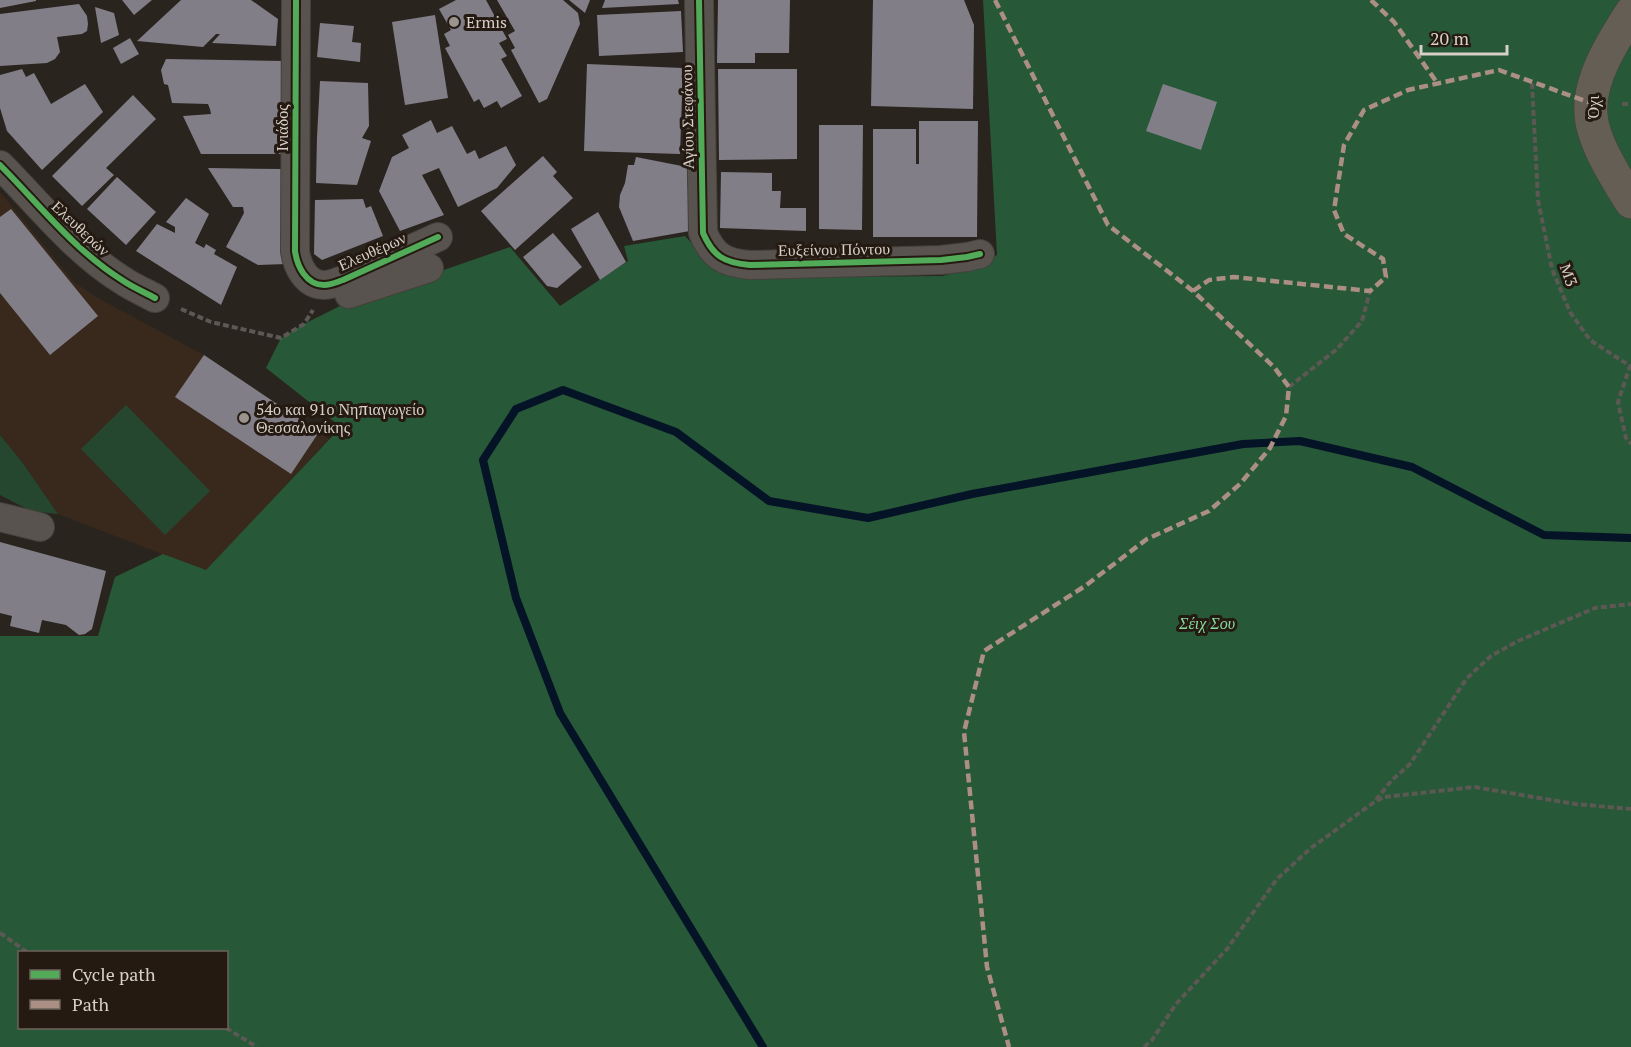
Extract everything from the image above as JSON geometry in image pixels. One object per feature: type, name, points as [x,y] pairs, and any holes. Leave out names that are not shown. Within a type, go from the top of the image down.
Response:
[{"type":"main road","name":"Όχι","points":[[1631,13],[1598,74],[1593,88],[1591,115],[1597,139],[1631,202]]},
{"type":"street","name":"Ινιάδος","points":[[295,256],[296,0]]},
{"type":"street","name":"Αγίου Στεφάνου","points":[[699,0],[703,233]]},
{"type":"street","name":"Ελευθερών","points":[[0,165],[57,226],[90,256],[122,280],[155,298]]},
{"type":"street","name":"Ευξείνου Πόντου","points":[[703,233],[709,246],[717,255],[740,264],[941,260],[967,258],[980,254]]},
{"type":"street","name":"Ελευθέρων","points":[[295,256],[299,268],[308,278],[318,284],[329,284],[438,237]]},
{"type":"street","points":[[329,284],[348,295],[429,268]]},
{"type":"street","points":[[0,517],[40,527]]},
{"type":"path","points":[[155,298],[211,322],[281,338],[304,324],[329,284]]},
{"type":"path","points":[[1289,387],[1337,349],[1362,321],[1370,291]]},
{"type":"path","points":[[1373,803],[1391,781],[1410,764],[1467,678],[1491,656],[1518,641],[1595,608],[1631,604]]},
{"type":"path","points":[[1144,1047],[1152,1040],[1176,1004],[1227,949],[1277,879],[1311,849],[1384,797],[1474,787],[1575,804],[1631,809]]},
{"type":"path","points":[[0,933],[26,951]]},
{"type":"path","points":[[228,1029],[257,1047]]},
{"type":"shaded area","points":[[0,192],[74,282],[96,297],[204,355],[329,439],[206,571],[58,514],[0,435]]},
{"type":"green space","name":"Σέιχ Σου","points":[[983,0],[1631,0],[1631,1047],[0,1047],[0,636],[98,636],[115,577],[163,554],[206,570],[341,427],[266,368],[281,338],[340,306],[510,247],[560,306],[628,261],[624,246],[685,236],[720,273],[816,277],[943,276],[970,268],[997,255]]},
{"type":"green space","points":[[126,405],[210,491],[165,535],[81,449]]},
{"type":"green space","points":[[0,435],[58,514],[31,511],[0,495]]},
{"type":"building","points":[[0,0],[36,0],[36,1],[0,8]]},
{"type":"building","points":[[122,0],[152,0],[134,15]]},
{"type":"building","points":[[181,0],[251,0],[278,19],[276,46],[212,43],[220,34],[216,34],[203,47],[137,41]]},
{"type":"building","points":[[456,0],[486,0],[507,39],[499,43],[507,56],[501,59],[522,96],[501,108],[497,101],[484,108],[479,99],[474,102],[445,48],[450,46],[444,34],[451,30],[439,9]]},
{"type":"building","points":[[497,0],[563,0],[578,13],[580,24],[547,99],[539,103],[511,50],[515,48],[508,35],[515,31]]},
{"type":"building","points":[[569,0],[590,0],[585,13]]},
{"type":"building","points":[[605,0],[678,0],[679,4],[602,8]]},
{"type":"building","points":[[718,0],[790,0],[789,53],[755,53],[755,63],[717,63]]},
{"type":"building","points":[[873,0],[964,0],[974,25],[973,109],[871,106]]},
{"type":"building","points":[[79,4],[87,16],[87,31],[82,34],[57,37],[60,52],[55,59],[47,63],[0,66],[0,14]]},
{"type":"building","points":[[95,7],[114,13],[119,35],[101,43]]},
{"type":"building","points":[[681,11],[683,52],[599,56],[597,15]]},
{"type":"building","points":[[435,15],[448,98],[405,105],[392,22]]},
{"type":"building","points":[[320,23],[354,26],[352,42],[361,43],[360,62],[317,57]]},
{"type":"building","points":[[130,38],[139,54],[121,64],[113,48]]},
{"type":"building","points":[[166,59],[283,61],[286,106],[279,106],[281,154],[201,154],[183,116],[211,114],[210,109],[208,104],[172,103],[168,85],[164,84],[161,70]]},
{"type":"building","points":[[587,64],[683,68],[680,154],[584,151]]},
{"type":"building","points":[[22,69],[26,77],[34,73],[51,104],[85,84],[103,112],[42,170],[7,131],[0,108],[0,75]]},
{"type":"building","points":[[718,69],[797,69],[797,159],[719,160]]},
{"type":"building","points":[[320,81],[368,83],[369,126],[362,138],[371,141],[357,185],[316,183]]},
{"type":"building","points":[[1163,84],[1217,102],[1201,150],[1146,131]]},
{"type":"building","points":[[133,95],[156,119],[106,168],[114,175],[82,206],[52,176]]},
{"type":"building","points":[[431,120],[437,133],[452,126],[467,154],[475,150],[479,159],[506,146],[516,165],[497,188],[458,207],[439,168],[422,175],[444,215],[400,231],[379,191],[392,157],[409,148],[402,135]]},
{"type":"building","points":[[919,121],[978,121],[977,237],[873,237],[873,129],[916,129],[916,164],[919,164]]},
{"type":"building","points":[[819,125],[863,125],[862,230],[819,229]]},
{"type":"building","points":[[543,156],[557,172],[553,176],[573,198],[515,250],[481,211]]},
{"type":"building","points":[[636,157],[687,167],[690,231],[633,241],[619,207],[628,165],[634,165]]},
{"type":"building","points":[[208,168],[281,169],[286,264],[258,265],[226,247],[244,213],[243,207],[233,207]]},
{"type":"building","points":[[721,172],[772,173],[772,191],[781,191],[780,208],[806,208],[806,231],[720,228]]},
{"type":"building","points":[[117,177],[156,212],[126,245],[87,209]]},
{"type":"building","points":[[186,198],[209,214],[195,243],[204,248],[206,244],[216,250],[214,254],[237,267],[221,305],[136,251],[157,224],[175,233],[175,227],[166,222]]},
{"type":"building","points":[[363,199],[366,208],[371,206],[383,236],[322,260],[314,254],[315,200]]},
{"type":"building","points":[[11,209],[98,316],[50,355],[0,293],[0,217]]},
{"type":"building","points":[[598,212],[626,262],[600,280],[571,229]]},
{"type":"building","points":[[553,233],[582,267],[557,288],[547,286],[523,257]]},
{"type":"building","points":[[204,355],[319,432],[291,474],[175,397]]},
{"type":"building","points":[[0,542],[106,571],[92,629],[79,635],[66,625],[42,620],[39,633],[10,626],[12,616],[0,613]]},
{"type":"waterway","points":[[763,1047],[560,713],[516,598],[483,460],[516,409],[563,390],[676,432],[769,501],[868,518],[972,494],[1243,444],[1300,441],[1412,467],[1544,535],[1631,538]]},
{"type":"marked path","points":[[995,0],[1108,225],[1193,291],[1274,367],[1289,387],[1286,416],[1270,448],[1240,484],[1209,511],[1147,539],[1085,586],[984,651],[964,732],[987,967],[1009,1047]]},
{"type":"marked path","points":[[1371,0],[1394,22],[1438,84]]},
{"type":"marked path","points":[[1193,291],[1209,280],[1234,277],[1370,291],[1386,277],[1383,259],[1344,234],[1334,210],[1344,145],[1364,110],[1408,90],[1499,70],[1591,103]]},
{"type":"cycle path","points":[[296,0],[295,251],[300,268],[312,282],[329,284],[343,280],[438,237]]},
{"type":"cycle path","points":[[699,0],[703,233],[715,253],[726,260],[750,265],[941,260],[980,254]]},
{"type":"cycle path","points":[[0,165],[88,255],[126,283],[155,298]]},
{"type":"place","name":"Ermis","points":[[454,22]]},
{"type":"place","name":"54ο και 91ο Νηπιαγωγείο Θεσσαλονίκης","points":[[244,418]]}]
